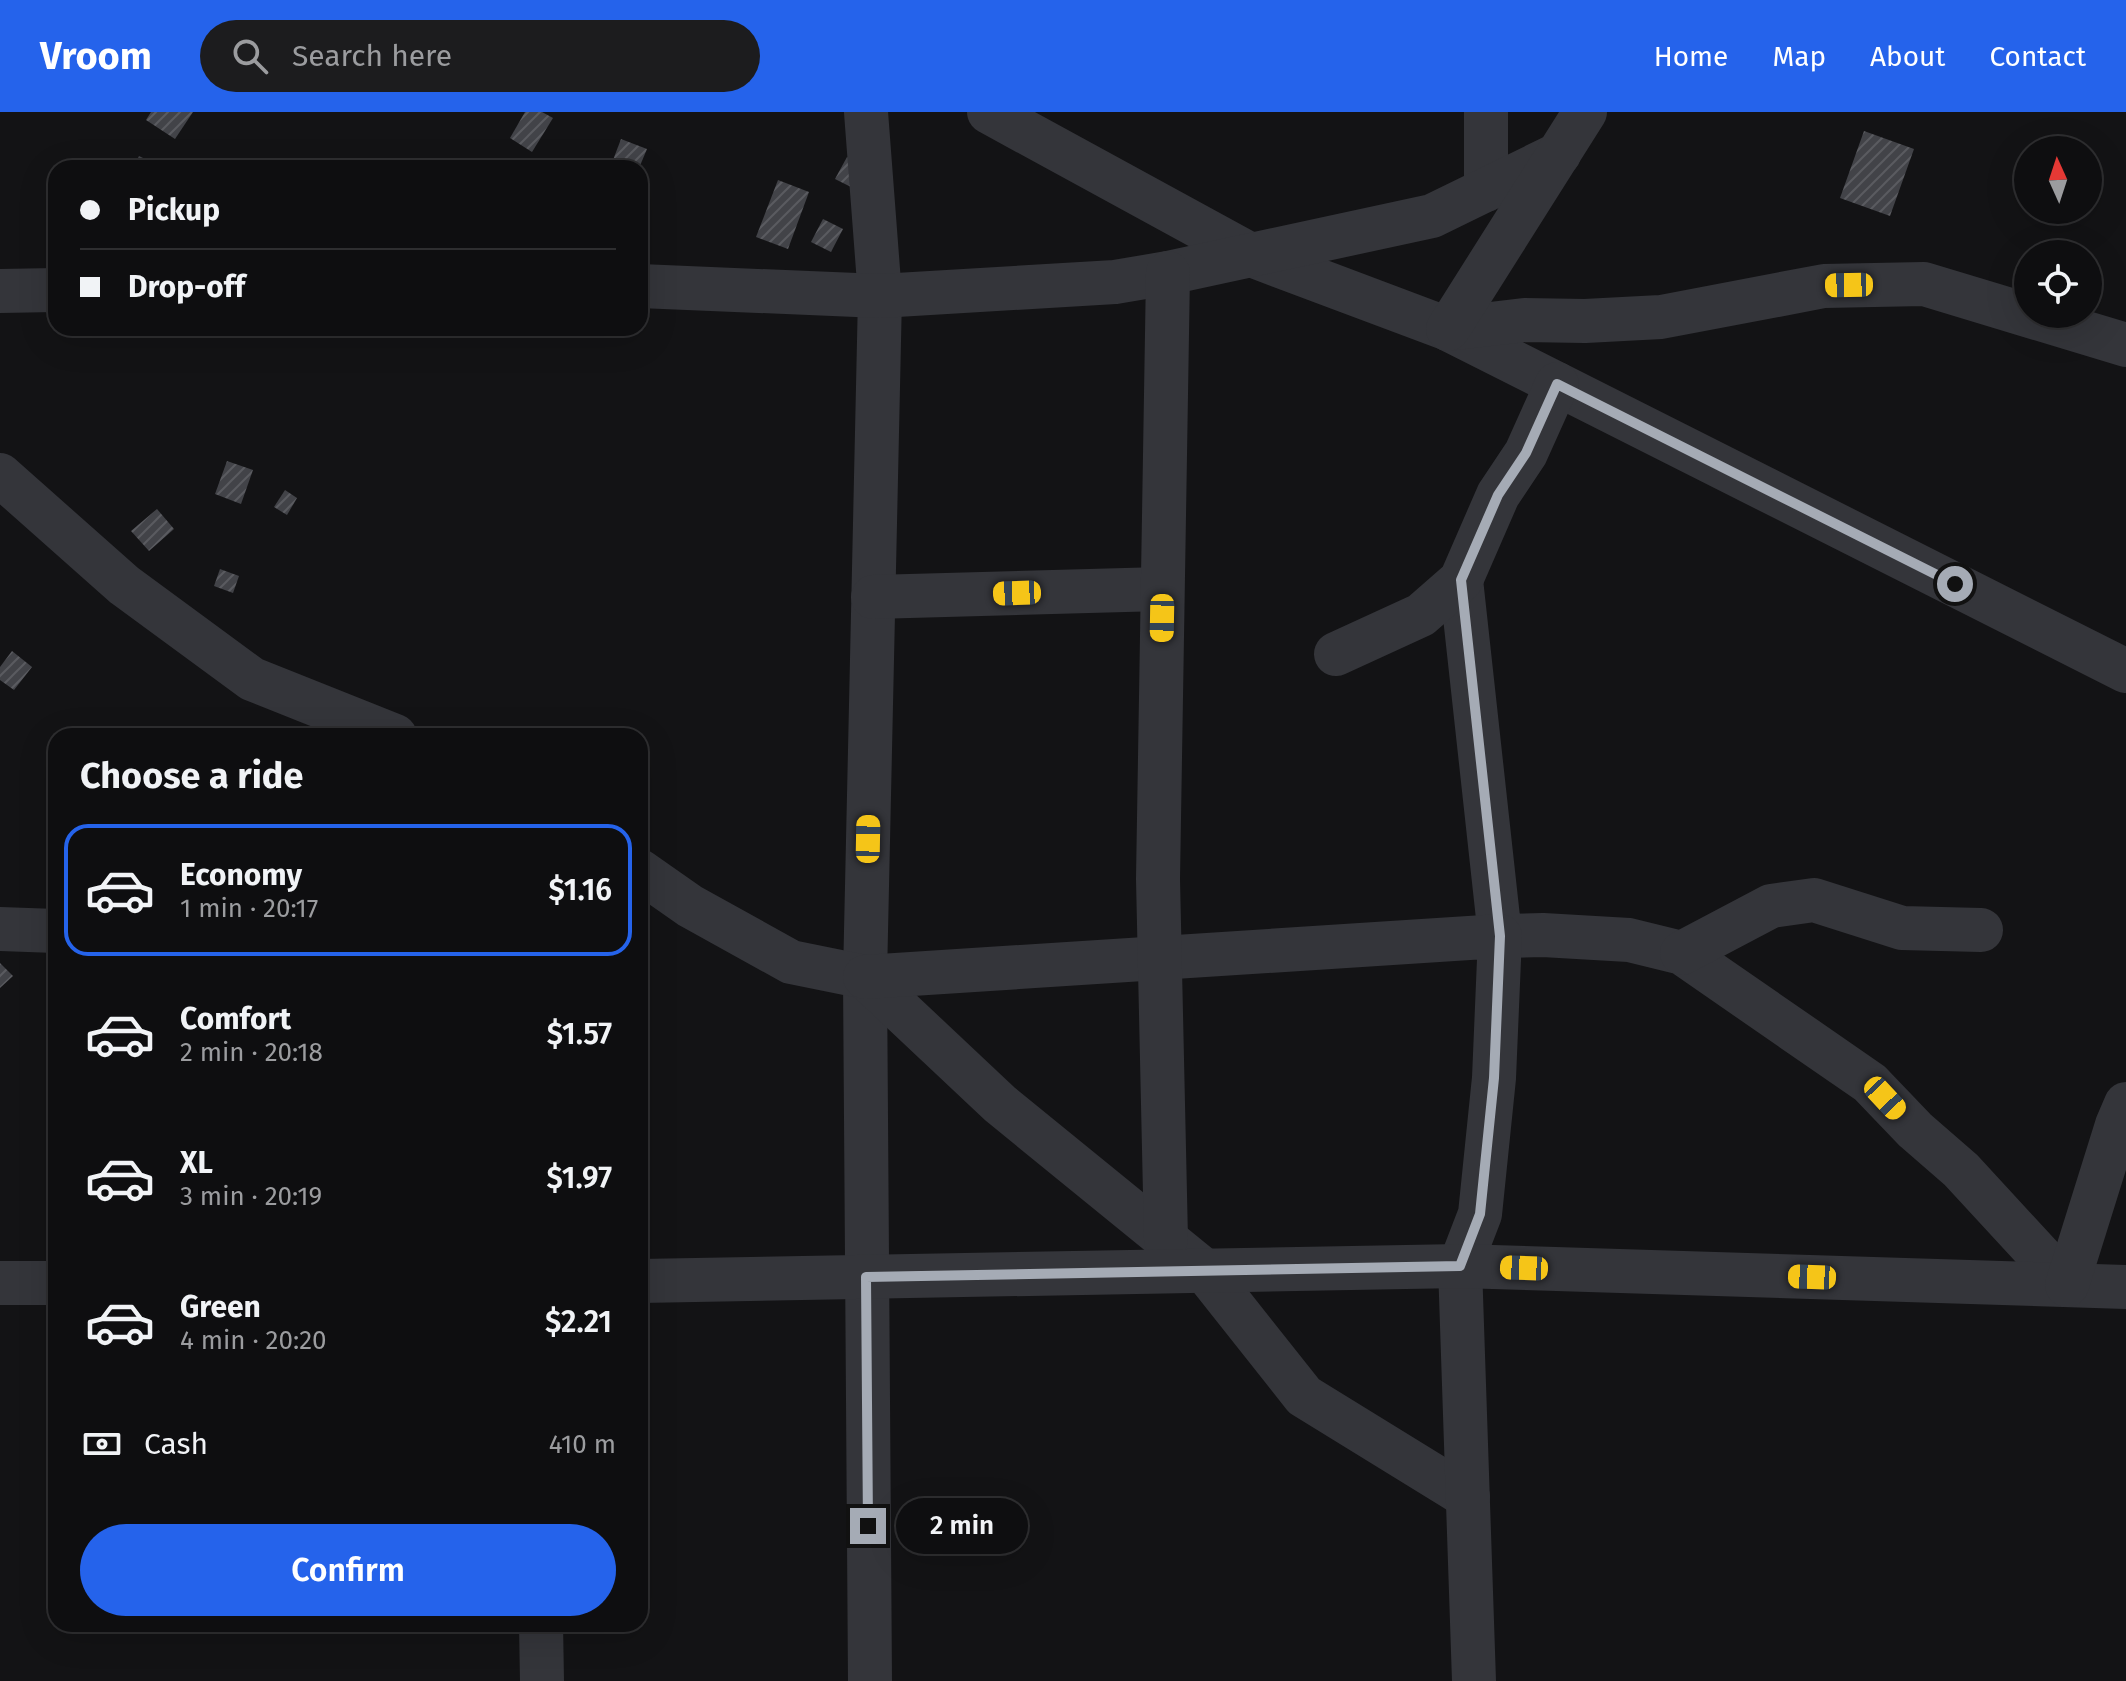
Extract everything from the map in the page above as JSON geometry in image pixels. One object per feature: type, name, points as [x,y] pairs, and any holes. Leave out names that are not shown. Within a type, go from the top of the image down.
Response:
[{"type":"street","points":[[866,112],[880,296],[865,977],[870,1681]]},
{"type":"street","points":[[989,112],[1251,255],[1448,329],[2126,671]]},
{"type":"street","points":[[1486,112],[1486,190]]},
{"type":"street","points":[[1448,329],[1585,112]]},
{"type":"street","points":[[648,286],[880,296],[1115,282],[1432,216],[1559,154]]},
{"type":"street","points":[[1166,1239],[1158,879],[1168,273]]},
{"type":"street","points":[[1448,329],[1524,320],[1661,317],[1824,286],[1924,284],[2126,345]]},
{"type":"street","points":[[0,291],[48,290]]},
{"type":"street","points":[[1336,654],[1421,615],[1461,580],[1498,495],[1526,453],[1557,384]]},
{"type":"street","points":[[0,475],[124,585],[252,679],[375,728]]},
{"type":"street","points":[[1461,580],[1500,936],[1494,1078],[1480,1214],[1460,1266],[1474,1681]]},
{"type":"street","points":[[873,597],[1162,589]]},
{"type":"street","points":[[648,877],[690,906],[791,962],[865,977],[1500,936],[1629,940],[1682,953],[1870,1083],[1915,1130],[1961,1170],[2067,1285]]},
{"type":"street","points":[[1682,953],[1771,906],[1814,900],[1902,928],[1981,930]]},
{"type":"street","points":[[0,929],[48,931]]},
{"type":"street","points":[[865,977],[1000,1104],[1205,1271],[1304,1396],[1468,1497]]},
{"type":"street","points":[[2067,1285],[2126,1104]]},
{"type":"street","points":[[648,1281],[1460,1266],[2126,1287]]},
{"type":"street","points":[[0,1283],[48,1283]]},
{"type":"street","points":[[541,1632],[542,1681]]},
{"type":"building","points":[[151,112],[193,112],[175,139],[146,120]]},
{"type":"building","points":[[525,112],[542,112],[553,118],[532,152],[510,138]]},
{"type":"building","points":[[1864,131],[1914,149],[1890,216],[1840,198]]},
{"type":"building","points":[[621,139],[647,149],[642,160],[613,160]]},
{"type":"building","points":[[847,157],[869,168],[857,190],[835,179]]},
{"type":"building","points":[[778,180],[809,192],[788,249],[756,237]]},
{"type":"building","points":[[823,219],[843,229],[831,252],[811,242]]},
{"type":"building","points":[[227,461],[253,470],[241,504],[215,494]]},
{"type":"building","points":[[285,490],[297,498],[287,515],[274,507]]},
{"type":"building","points":[[157,509],[174,529],[149,551],[131,531]]},
{"type":"building","points":[[220,569],[239,576],[233,593],[214,586]]},
{"type":"building","points":[[12,651],[32,667],[14,690],[0,680],[0,667]]},
{"type":"building","points":[[0,963],[13,976],[0,988]]},
{"type":"route","points":[[868,1526],[866,1277],[1460,1266],[1480,1214],[1494,1078],[1500,936],[1461,580],[1498,495],[1526,453],[1557,384],[1955,584]]}]
